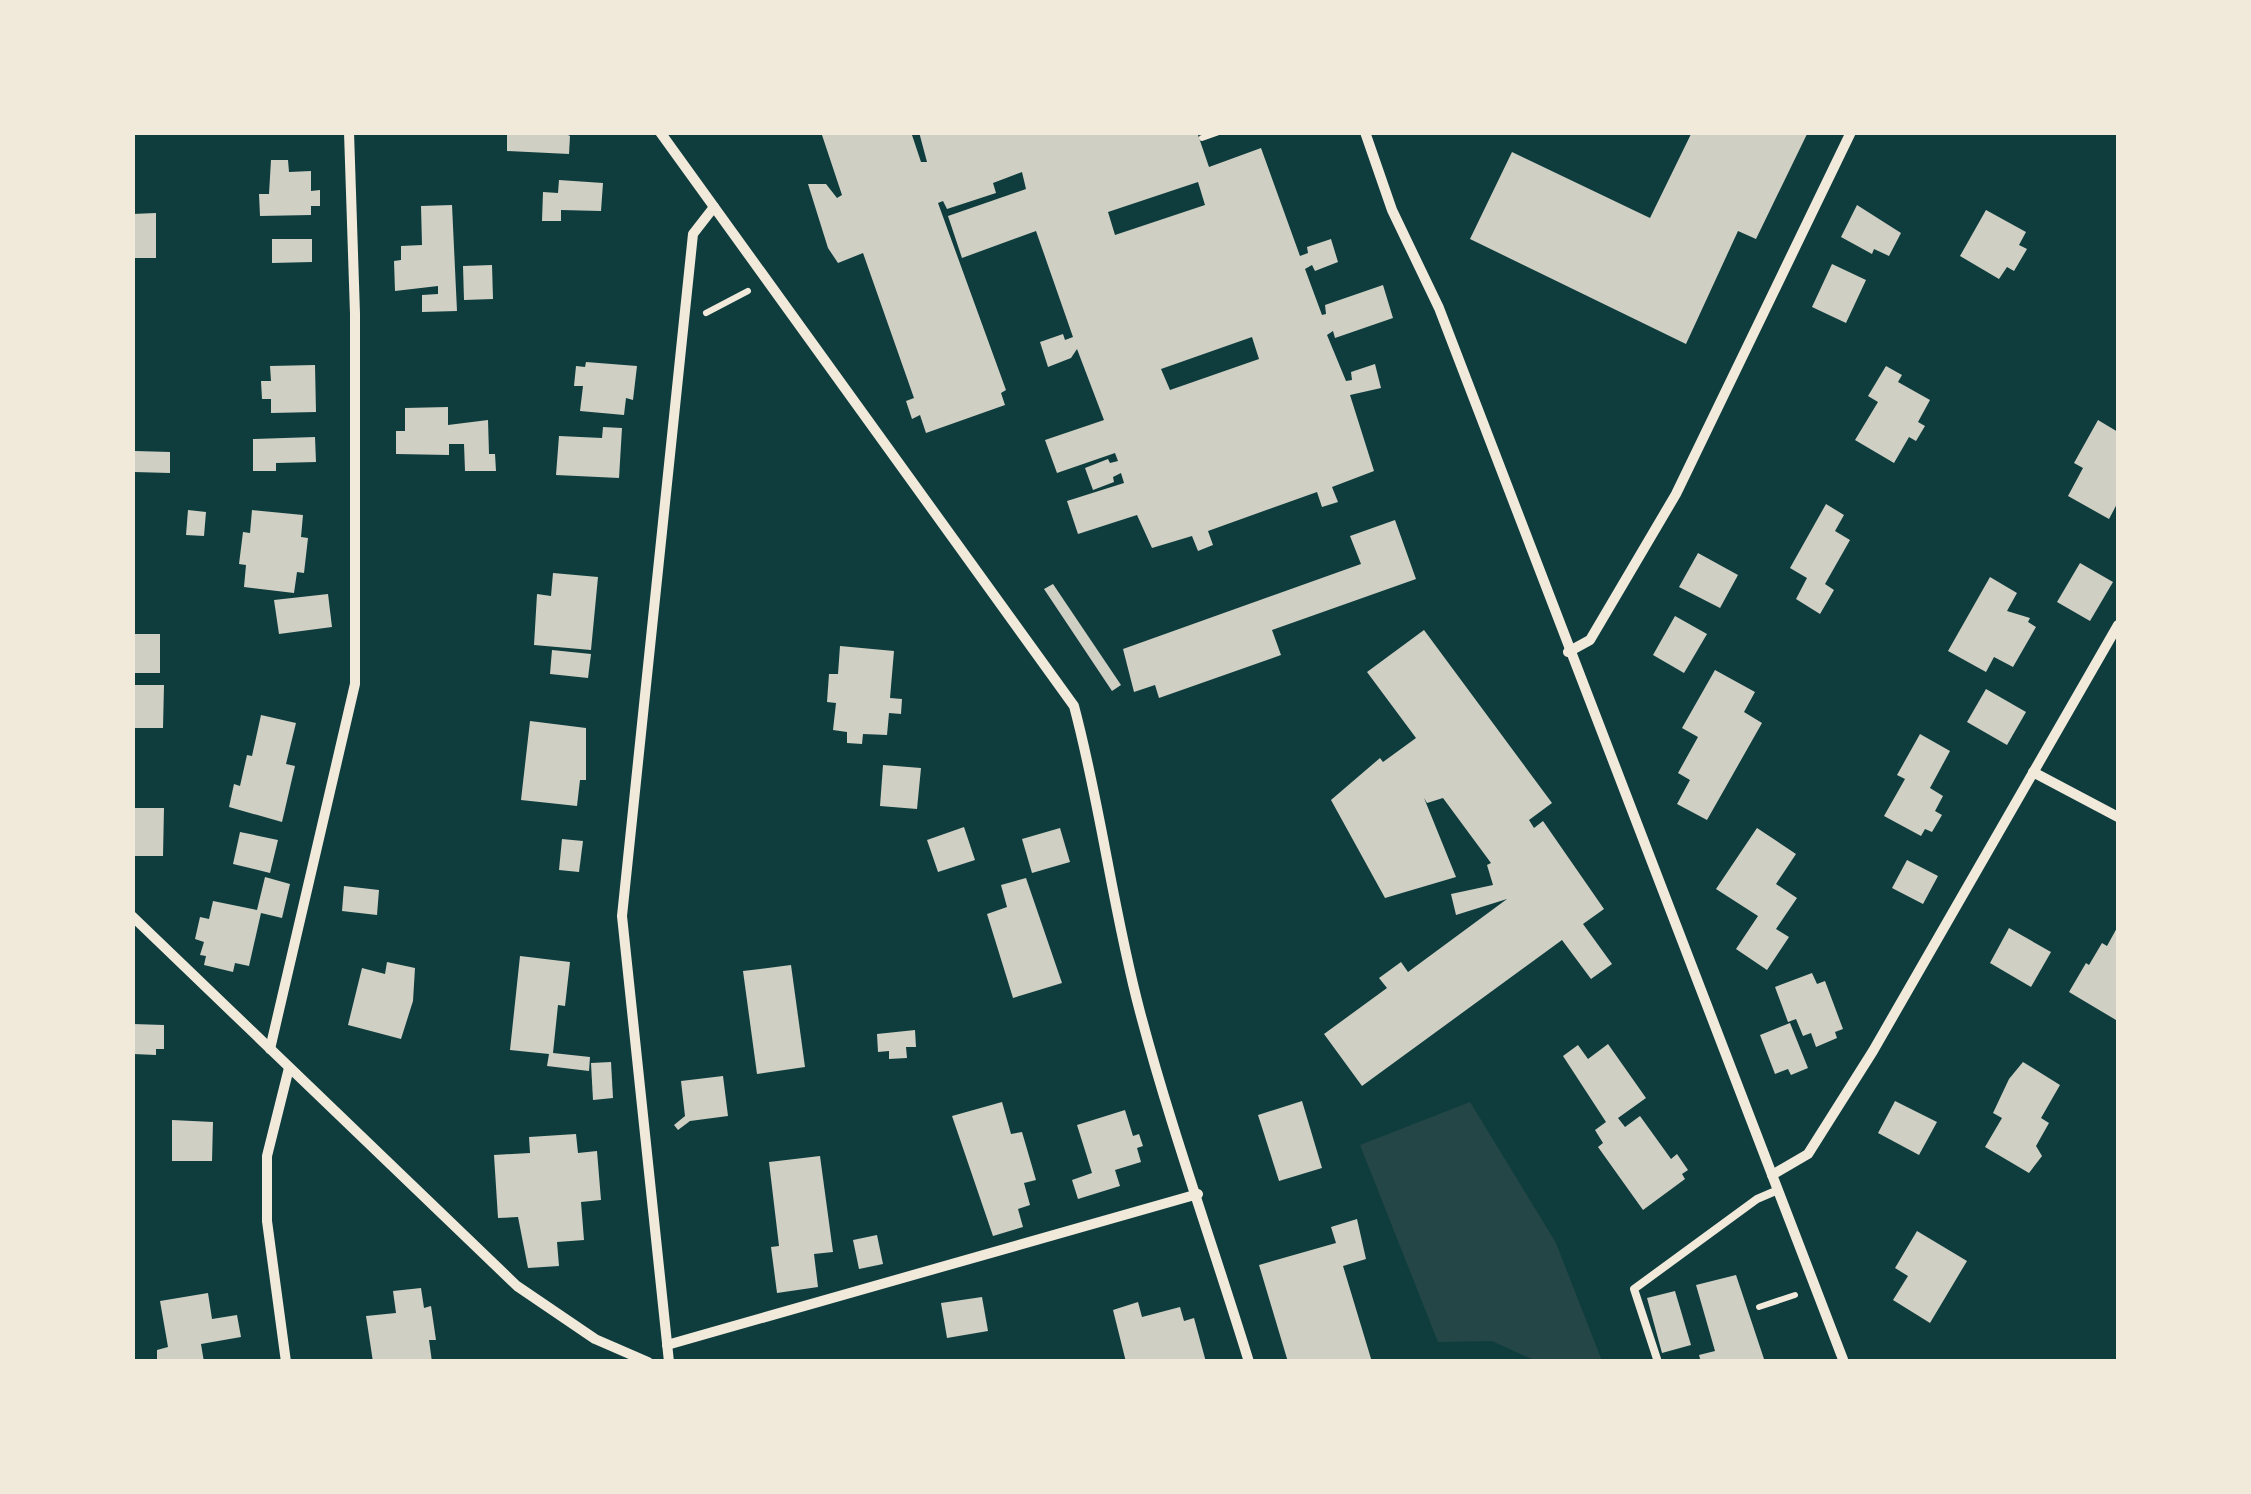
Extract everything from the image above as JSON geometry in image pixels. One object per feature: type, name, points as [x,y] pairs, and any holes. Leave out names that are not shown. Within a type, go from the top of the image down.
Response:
[{"type":"street","points":[[270,1049],[354,684],[356,314],[349,132]]},
{"type":"street","points":[[1365,132],[1392,210],[1439,308],[1844,1362]]},
{"type":"street","points":[[1568,652],[1590,640],[1676,494],[1851,132]]},
{"type":"street","points":[[664,134],[1074,706],[1094,779],[1108,883],[1141,1016],[1248,1362]]},
{"type":"street","points":[[669,1362],[622,916],[692,234],[714,207]]},
{"type":"street","points":[[1772,1175],[1808,1154],[1873,1051],[2118,625]]},
{"type":"street","points":[[2033,772],[2118,818]]},
{"type":"street","points":[[132,916],[517,1286],[595,1339],[648,1362]]},
{"type":"street","points":[[286,1362],[267,1221],[267,1156],[289,1068]]},
{"type":"street","points":[[667,1345],[1198,1194]]},
{"type":"lane","points":[[1658,1362],[1634,1289],[1758,1199],[1778,1190]]},
{"type":"path","points":[[1202,138],[1219,132]]},
{"type":"path","points":[[681,322],[692,322],[749,290]]},
{"type":"path","points":[[1759,1307],[1795,1295]]},
{"type":"shaded area","points":[[1470,1102],[1556,1243],[1602,1361],[1536,1361],[1492,1341],[1438,1342],[1360,1145]]},
{"type":"building","points":[[507,132],[562,132],[570,136],[569,154],[507,151]]},
{"type":"building","points":[[821,132],[911,132],[921,162],[927,162],[919,132],[1197,132],[1209,167],[1261,148],[1300,256],[1308,253],[1307,247],[1331,239],[1338,262],[1315,271],[1312,265],[1305,269],[1322,315],[1326,314],[1325,305],[1383,285],[1393,318],[1335,338],[1333,331],[1327,335],[1346,381],[1352,380],[1351,372],[1375,364],[1381,388],[1350,395],[1374,471],[1332,487],[1338,502],[1322,507],[1317,492],[1208,531],[1213,545],[1198,551],[1192,536],[1152,548],[1137,515],[1078,534],[1067,501],[1124,483],[1121,473],[1113,477],[1114,482],[1093,490],[1085,468],[1108,459],[1110,463],[1118,461],[1115,453],[1057,473],[1045,440],[1104,420],[1077,349],[1071,358],[1048,367],[1040,342],[1063,334],[1065,340],[1073,337],[1036,231],[962,258],[948,216],[1026,189],[1022,172],[993,183],[996,193],[947,209],[943,201],[938,203],[1006,390],[1001,393],[1005,405],[926,433],[920,415],[912,419],[906,401],[914,398],[863,253],[838,263],[828,248],[808,184],[826,184],[837,198],[842,195]],"holes":[[[1198,182],[1205,205],[1115,235],[1108,212]],[[1252,337],[1259,359],[1170,390],[1161,369]]]},
{"type":"building","points":[[1692,132],[1808,132],[1756,239],[1738,231],[1686,344],[1470,239],[1512,152],[1650,218]]},
{"type":"building","points":[[271,160],[288,160],[289,172],[311,171],[311,191],[320,190],[320,206],[311,206],[311,215],[260,216],[259,194],[269,194]]},
{"type":"building","points":[[559,180],[603,183],[601,211],[561,210],[561,221],[542,221],[543,192],[558,193]]},
{"type":"building","points":[[452,205],[457,311],[422,312],[422,295],[438,294],[438,286],[395,291],[394,261],[401,260],[401,246],[422,245],[421,206]]},
{"type":"building","points":[[1857,205],[1901,233],[1889,256],[1874,249],[1872,254],[1841,237]]},
{"type":"building","points":[[1986,210],[2026,232],[2019,245],[2027,249],[2014,271],[2007,267],[1999,279],[1960,256]]},
{"type":"building","points":[[156,213],[156,258],[132,258],[132,214]]},
{"type":"building","points":[[272,239],[312,239],[312,262],[272,263]]},
{"type":"building","points":[[1832,264],[1866,280],[1846,323],[1812,307]]},
{"type":"building","points":[[492,265],[493,299],[464,300],[463,266]]},
{"type":"building","points":[[586,362],[637,366],[633,400],[626,398],[624,415],[580,411],[583,386],[574,386],[576,366],[585,367]]},
{"type":"building","points":[[315,365],[316,412],[271,413],[271,399],[262,399],[261,381],[271,381],[270,366]]},
{"type":"building","points":[[1886,366],[1902,375],[1898,382],[1930,400],[1918,422],[1925,426],[1916,441],[1909,437],[1894,463],[1855,440],[1878,402],[1868,396]]},
{"type":"building","points":[[448,407],[448,425],[488,420],[489,454],[495,454],[496,471],[465,471],[464,444],[449,444],[449,455],[396,454],[396,431],[405,431],[405,408]]},
{"type":"building","points":[[2098,420],[2118,432],[2118,502],[2109,519],[2068,496],[2083,468],[2074,463]]},
{"type":"building","points":[[603,427],[622,428],[619,478],[556,475],[559,436],[602,438]]},
{"type":"building","points":[[315,437],[316,462],[276,463],[276,471],[253,471],[253,439]]},
{"type":"building","points":[[135,451],[170,452],[170,473],[134,472]]},
{"type":"building","points":[[1826,504],[1844,515],[1835,531],[1850,540],[1825,584],[1834,590],[1820,614],[1796,599],[1807,578],[1790,568]]},
{"type":"building","points":[[188,510],[206,512],[204,536],[186,535]]},
{"type":"building","points":[[252,510],[303,515],[301,537],[308,538],[304,573],[297,572],[294,593],[244,587],[246,565],[239,564],[243,532],[250,533]]},
{"type":"building","points":[[1395,520],[1416,579],[1272,630],[1281,655],[1159,698],[1155,685],[1134,692],[1123,649],[1361,564],[1350,536]]},
{"type":"building","points":[[1698,553],[1738,575],[1720,608],[1679,587]]},
{"type":"building","points":[[2080,563],[2113,582],[2090,621],[2057,602]]},
{"type":"building","points":[[553,573],[598,577],[591,650],[534,645],[537,594],[551,596]]},
{"type":"building","points":[[1990,577],[2017,593],[2007,611],[2030,618],[2028,622],[2036,627],[2013,667],[1994,657],[1986,672],[1948,651]]},
{"type":"building","points":[[1053,584],[1121,685],[1112,691],[1044,589]]},
{"type":"building","points":[[328,594],[332,627],[279,634],[274,600]]},
{"type":"building","points":[[1675,616],[1707,634],[1684,673],[1653,655]]},
{"type":"building","points":[[1424,630],[1552,803],[1529,820],[1534,828],[1543,821],[1604,909],[1583,924],[1612,964],[1591,979],[1562,940],[1362,1086],[1324,1034],[1387,988],[1379,978],[1401,962],[1408,972],[1507,899],[1456,915],[1451,894],[1493,885],[1487,865],[1491,863],[1443,798],[1427,803],[1424,798],[1456,877],[1385,898],[1331,800],[1380,758],[1383,762],[1416,738],[1367,672]]},
{"type":"building","points":[[132,634],[160,634],[160,673],[132,673]]},
{"type":"building","points":[[840,646],[894,651],[890,698],[902,699],[901,714],[889,713],[887,735],[863,734],[862,744],[847,743],[847,732],[833,730],[836,703],[827,702],[829,674],[838,674]]},
{"type":"building","points":[[552,650],[591,654],[588,678],[550,674]]},
{"type":"building","points":[[1715,670],[1755,692],[1744,712],[1762,723],[1707,820],[1677,804],[1690,780],[1678,773],[1698,737],[1682,728]]},
{"type":"building","points":[[132,685],[164,685],[163,728],[132,728]]},
{"type":"building","points":[[1986,689],[2026,712],[2007,745],[1967,722]]},
{"type":"building","points":[[261,715],[296,723],[286,764],[295,766],[282,822],[229,807],[234,784],[240,786],[247,755],[252,756]]},
{"type":"building","points":[[530,721],[586,728],[586,780],[580,780],[577,806],[521,800]]},
{"type":"building","points":[[1920,734],[1950,751],[1930,788],[1943,796],[1935,811],[1942,815],[1932,832],[1925,829],[1921,836],[1884,816],[1905,779],[1897,775]]},
{"type":"building","points":[[883,765],[921,768],[917,809],[880,806]]},
{"type":"building","points":[[132,808],[164,808],[163,856],[132,856]]},
{"type":"building","points":[[964,827],[975,860],[938,872],[927,840]]},
{"type":"building","points":[[1060,828],[1070,862],[1032,873],[1022,839]]},
{"type":"building","points":[[1757,828],[1796,854],[1776,884],[1797,898],[1776,929],[1789,937],[1767,970],[1736,949],[1758,916],[1716,889]]},
{"type":"building","points":[[240,832],[278,840],[270,873],[233,864]]},
{"type":"building","points":[[562,839],[583,841],[579,872],[559,870]]},
{"type":"building","points":[[1907,860],[1938,876],[1923,904],[1892,888]]},
{"type":"building","points":[[265,877],[290,884],[282,918],[261,913],[249,966],[235,963],[233,972],[204,965],[206,956],[200,955],[204,942],[195,939],[200,917],[209,919],[213,901],[257,910]]},
{"type":"building","points":[[1026,878],[1062,983],[1013,998],[987,914],[1007,907],[1001,885]]},
{"type":"building","points":[[344,886],[379,890],[377,915],[342,911]]},
{"type":"building","points":[[2118,926],[2116,1020],[2069,992],[2086,963],[2089,965],[2102,943],[2107,946]]},
{"type":"building","points":[[2009,928],[2051,952],[2031,987],[1990,963]]},
{"type":"building","points":[[520,956],[570,962],[565,1006],[558,1005],[553,1053],[590,1057],[589,1071],[547,1066],[549,1054],[510,1050]]},
{"type":"building","points":[[387,962],[415,968],[413,1001],[401,1039],[348,1025],[362,968],[385,974]]},
{"type":"building","points":[[791,965],[805,1067],[757,1074],[743,971]]},
{"type":"building","points":[[1812,973],[1817,984],[1825,981],[1843,1029],[1835,1032],[1837,1038],[1816,1047],[1811,1033],[1803,1036],[1796,1019],[1788,1022],[1775,987]]},
{"type":"building","points":[[1790,1023],[1808,1068],[1791,1075],[1788,1069],[1775,1074],[1760,1035]]},
{"type":"building","points":[[133,1024],[164,1025],[164,1049],[156,1049],[156,1055],[133,1054]]},
{"type":"building","points":[[915,1030],[916,1047],[906,1047],[907,1058],[889,1059],[889,1051],[878,1052],[877,1034]]},
{"type":"building","points":[[1608,1044],[1646,1098],[1618,1118],[1625,1127],[1640,1116],[1671,1159],[1677,1154],[1688,1170],[1682,1174],[1685,1179],[1643,1210],[1598,1147],[1603,1143],[1595,1130],[1606,1122],[1563,1056],[1578,1045],[1588,1059]]},
{"type":"building","points":[[611,1062],[613,1098],[593,1100],[591,1063]]},
{"type":"building","points":[[2023,1062],[2060,1085],[2041,1118],[2049,1123],[2036,1146],[2042,1156],[2029,1173],[1985,1147],[2002,1118],[1993,1113],[2009,1079]]},
{"type":"building","points":[[723,1076],[728,1116],[690,1121],[678,1130],[674,1125],[685,1116],[681,1081]]},
{"type":"building","points":[[1302,1101],[1322,1168],[1279,1181],[1258,1115]]},
{"type":"building","points":[[1895,1101],[1937,1122],[1919,1155],[1878,1133]]},
{"type":"building","points":[[1002,1102],[1011,1134],[1022,1132],[1036,1180],[1024,1183],[1030,1205],[1018,1209],[1023,1227],[993,1236],[952,1116]]},
{"type":"building","points":[[1125,1110],[1133,1136],[1139,1134],[1143,1146],[1137,1148],[1141,1162],[1115,1170],[1120,1186],[1078,1199],[1072,1180],[1092,1173],[1077,1125]]},
{"type":"building","points":[[172,1120],[213,1122],[212,1161],[172,1161]]},
{"type":"building","points":[[576,1134],[578,1153],[597,1151],[601,1200],[581,1202],[584,1240],[557,1242],[559,1266],[528,1268],[518,1217],[498,1218],[494,1155],[530,1153],[529,1137]]},
{"type":"building","points":[[820,1156],[833,1252],[814,1254],[818,1287],[777,1293],[771,1247],[779,1246],[769,1162]]},
{"type":"building","points":[[1357,1219],[1366,1259],[1343,1266],[1372,1362],[1288,1362],[1259,1265],[1336,1243],[1331,1227]]},
{"type":"building","points":[[1917,1231],[1967,1261],[1930,1323],[1893,1300],[1908,1276],[1895,1268]]},
{"type":"building","points":[[877,1235],[883,1264],[859,1269],[853,1240]]},
{"type":"building","points":[[1736,1275],[1765,1362],[1701,1362],[1699,1355],[1715,1351],[1696,1285]]},
{"type":"building","points":[[421,1288],[424,1308],[431,1306],[436,1340],[429,1340],[432,1362],[373,1362],[366,1316],[396,1313],[393,1291]]},
{"type":"building","points":[[1675,1291],[1691,1345],[1662,1353],[1647,1298]]},
{"type":"building","points":[[208,1293],[212,1319],[237,1315],[241,1337],[201,1344],[204,1362],[157,1362],[157,1350],[168,1347],[160,1301]]},
{"type":"building","points":[[982,1297],[988,1331],[947,1338],[941,1303]]},
{"type":"building","points":[[1138,1302],[1142,1317],[1180,1307],[1184,1321],[1194,1318],[1206,1362],[1126,1362],[1113,1310]]}]
